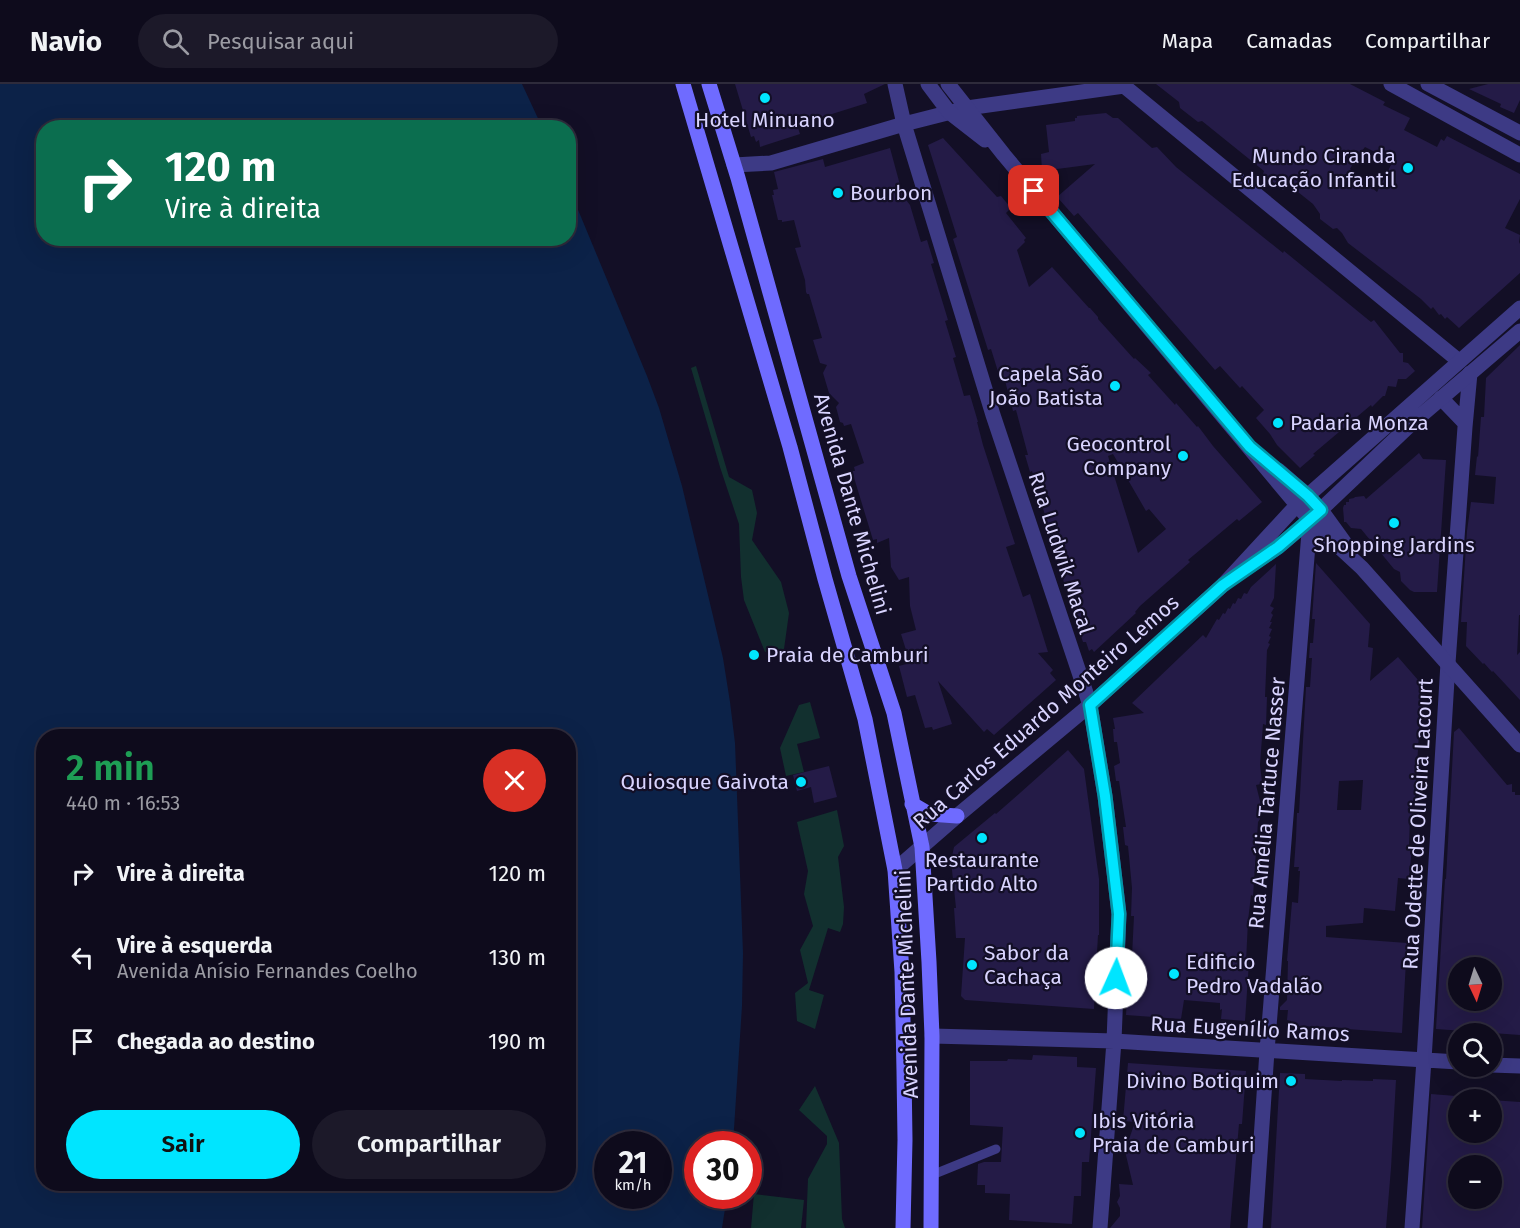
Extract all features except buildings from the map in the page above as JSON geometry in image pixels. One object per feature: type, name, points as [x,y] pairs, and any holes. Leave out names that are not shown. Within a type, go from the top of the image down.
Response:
[{"type":"main road","name":"Avenida Dante Michelini","points":[[683,84],[790,447],[865,719],[895,870],[902,972],[904,1060],[903,1228]]},
{"type":"main road","name":"Avenida Dante Michelini","points":[[709,84],[734,165],[849,576],[894,713],[922,846],[930,962],[932,1036],[931,1228]]},
{"type":"main road","points":[[912,804],[929,814],[957,816]]},
{"type":"street","name":"Rua Ludwik Macal","points":[[895,84],[904,124],[993,415],[1090,705],[1105,796],[1119,914],[1114,1041],[1100,1228]]},
{"type":"street","points":[[928,84],[949,112],[1004,155]]},
{"type":"street","points":[[948,84],[1004,155],[1250,447],[1316,515],[1520,745]]},
{"type":"street","points":[[1391,84],[1520,155]]},
{"type":"street","points":[[1428,84],[1520,133]]},
{"type":"street","points":[[734,165],[771,163],[967,108],[1124,85],[1459,361],[1470,373]]},
{"type":"street","name":"Rua Carlos Eduardo Monteiro Lemos","points":[[895,870],[1090,705],[1223,585],[1303,501],[1520,308]]},
{"type":"street","name":"Rua Carlos Eduardo Monteiro Lemos","points":[[1223,585],[1278,547],[1316,515],[1411,424],[1520,331]]},
{"type":"street","name":"Rua Odette de Oliveira Lacourt","points":[[1412,1228],[1448,663],[1470,373]]},
{"type":"street","points":[[1441,398],[1466,423]]},
{"type":"street","name":"Rua Amélia Tartuce Nasser","points":[[1255,1228],[1307,561],[1316,515]]},
{"type":"street","points":[[1278,547],[1288,545],[1299,549],[1307,561]]},
{"type":"street","name":"Rua Eugenílio Ramos","points":[[932,1036],[1114,1041],[1448,1061]]},
{"type":"street","points":[[1502,1065],[1520,1066]]},
{"type":"lane","points":[[932,1175],[996,1149]]},
{"type":"green space","points":[[696,366],[729,477],[752,490],[757,513],[752,540],[781,582],[789,613],[784,649],[765,652],[744,600],[739,524],[691,368]]},
{"type":"green space","points":[[810,702],[820,738],[797,744],[804,772],[786,776],[780,748],[799,705]]},
{"type":"green space","points":[[837,810],[844,846],[838,857],[844,907],[843,924],[840,932],[828,928],[809,990],[824,995],[815,1029],[797,1021],[795,993],[808,983],[800,950],[813,926],[804,894],[808,871],[797,822]]},
{"type":"green space","points":[[815,1086],[839,1143],[842,1219],[845,1228],[806,1228],[808,1179],[827,1144],[827,1136],[799,1110]]},
{"type":"green space","points":[[762,1195],[804,1200],[801,1228],[751,1228],[753,1209],[762,1209]]},
{"type":"water","points":[[0,84],[522,84],[539,120],[36,120],[36,246],[576,246],[576,205],[659,408],[682,486],[723,658],[730,702],[735,743],[743,953],[734,1131],[684,1131],[684,1209],[725,1209],[722,1228],[0,1228]]},
{"type":"place","name":"Hotel Minuano","points":[[765,98]]},
{"type":"place","name":"Mundo Ciranda Educação Infantil","points":[[1408,168]]},
{"type":"place","name":"Bourbon","points":[[838,193]]},
{"type":"place","name":"Capela São João Batista","points":[[1115,386]]},
{"type":"place","name":"Padaria Monza","points":[[1278,423]]},
{"type":"place","name":"Geocontrol Company","points":[[1183,456]]},
{"type":"place","name":"Shopping Jardins","points":[[1394,523]]},
{"type":"place","name":"Praia de Camburi","points":[[754,655]]},
{"type":"place","name":"Quiosque Gaivota","points":[[801,782]]},
{"type":"place","name":"Restaurante Partido Alto","points":[[982,838]]},
{"type":"place","name":"Sabor da Cachaça","points":[[972,965]]},
{"type":"place","name":"Edificio Pedro Vadalão","points":[[1174,974]]},
{"type":"place","name":"Divino Botiquim","points":[[1291,1081]]},
{"type":"place","name":"Ibis Vitória Praia de Camburi","points":[[1080,1133]]},
{"type":"route","points":[[1034,191],[1250,447],[1308,496],[1321,510],[1278,547],[1223,585],[1090,705],[1105,796],[1119,914],[1116,978]]}]
